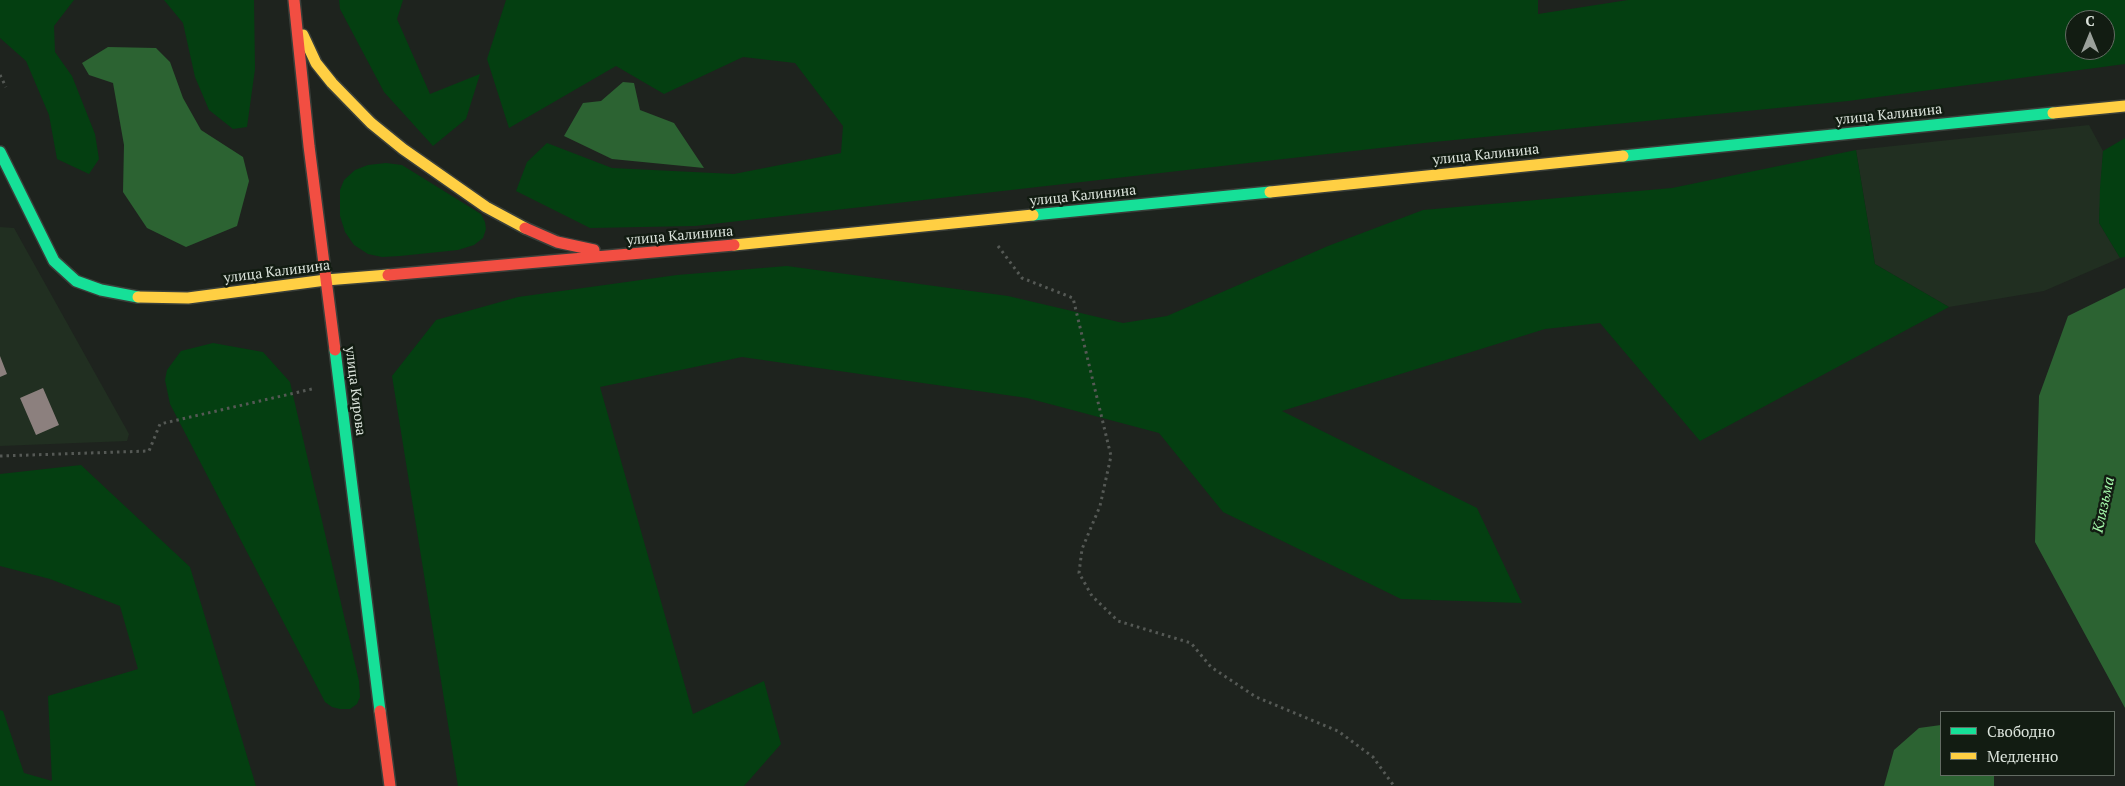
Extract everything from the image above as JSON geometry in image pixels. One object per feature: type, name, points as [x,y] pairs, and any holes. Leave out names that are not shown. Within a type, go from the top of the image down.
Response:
[{"type":"main road","points":[[294,0],[299,22],[316,63],[351,104],[403,149],[486,207],[524,228],[557,242],[584,249],[648,254]]},
{"type":"main road","name":"улица Кирова","points":[[294,0],[309,146],[390,786]]},
{"type":"main road","name":"улица Калинина","points":[[0,152],[54,261],[76,281],[101,290],[136,297],[188,298],[326,280],[648,254],[2125,106]]},
{"type":"path","points":[[0,75],[6,87]]},
{"type":"path","points":[[991,220],[995,242],[1022,278],[1073,298],[1111,456],[1100,506],[1082,549],[1079,573],[1092,596],[1118,621],[1190,643],[1211,667],[1256,697],[1338,731],[1373,756],[1394,786]]},
{"type":"path","points":[[0,456],[149,451],[160,424],[339,383]]},
{"type":"shaded area","points":[[0,0],[74,0],[54,26],[55,52],[72,76],[95,134],[99,159],[89,174],[57,159],[49,115],[26,61],[0,38]]},
{"type":"shaded area","points":[[164,0],[254,0],[255,69],[247,127],[233,129],[209,110],[195,77],[183,23]]},
{"type":"shaded area","points":[[339,0],[403,0],[397,19],[430,94],[480,74],[466,119],[433,146],[384,92],[340,9]]},
{"type":"shaded area","points":[[506,0],[1538,0],[1538,14],[1628,0],[2125,0],[2125,64],[1848,101],[1424,143],[695,226],[590,228],[516,191],[527,162],[547,143],[612,168],[734,174],[841,153],[843,126],[795,63],[743,57],[664,94],[616,66],[509,128],[487,59]]},
{"type":"shaded area","points":[[2089,125],[2103,151],[2099,223],[2120,258],[2044,291],[1949,307],[1875,264],[1856,150]]},
{"type":"shaded area","points":[[2125,138],[2125,257],[2120,258],[2099,223],[2100,188],[2103,151]]},
{"type":"shaded area","points":[[1856,150],[1875,264],[1949,307],[1700,441],[1600,323],[1545,329],[1282,411],[1477,508],[1522,603],[1401,599],[1223,512],[1159,433],[1027,398],[742,357],[600,387],[693,714],[764,681],[781,744],[744,786],[458,786],[392,376],[436,320],[518,297],[677,275],[787,266],[1008,296],[1123,323],[1167,316],[1328,246],[1423,210],[1672,188]]},
{"type":"shaded area","points":[[386,163],[402,165],[481,214],[486,229],[483,238],[474,245],[458,250],[382,257],[368,254],[354,245],[345,232],[340,216],[340,190],[344,180],[355,170],[368,165]]},
{"type":"shaded area","points":[[0,227],[14,228],[129,434],[127,441],[0,446]]},
{"type":"shaded area","points":[[213,343],[263,352],[290,382],[359,681],[360,697],[357,704],[350,709],[332,707],[325,702],[170,404],[165,380],[167,370],[181,351]]},
{"type":"shaded area","points":[[81,465],[190,567],[256,786],[0,786],[0,710],[3,711],[24,773],[52,781],[48,696],[138,669],[120,606],[50,579],[0,566],[0,474]]},
{"type":"water","points":[[108,47],[156,48],[170,62],[183,98],[201,130],[243,157],[249,181],[237,226],[186,247],[147,228],[123,192],[124,145],[113,83],[89,75],[82,63]]},
{"type":"water","points":[[623,82],[634,83],[640,110],[674,123],[704,168],[612,159],[564,136],[583,103],[601,101]]},
{"type":"water","name":"Клязьма","points":[[2125,288],[2125,708],[2035,542],[2039,396],[2068,316]]},
{"type":"water","points":[[1940,725],[1940,776],[1994,776],[1994,786],[1884,786],[1894,750],[1919,728]]},
{"type":"building","points":[[0,356],[7,374],[0,377]]},
{"type":"building","points":[[43,388],[59,425],[36,435],[20,398]]},
{"type":"traffic: fast","points":[[1623,156],[2053,113]]},
{"type":"traffic: fast","points":[[0,152],[54,261],[76,281],[101,290],[138,297]]},
{"type":"traffic: fast","points":[[1033,215],[1270,192]]},
{"type":"traffic: fast","points":[[335,350],[380,711]]},
{"type":"traffic: slow","points":[[303,35],[316,63],[332,83],[371,123],[403,149],[486,207],[525,228]]},
{"type":"traffic: slow","points":[[2053,113],[2125,106]]},
{"type":"traffic: slow","points":[[1270,192],[1623,156]]},
{"type":"traffic: slow","points":[[734,245],[1033,215]]},
{"type":"traffic: slow","points":[[138,297],[188,298],[326,280],[388,275]]},
{"type":"traffic: jam","points":[[294,0],[309,146],[335,350]]},
{"type":"traffic: jam","points":[[525,228],[557,242],[594,250]]},
{"type":"traffic: jam","points":[[388,275],[734,245]]},
{"type":"traffic: jam","points":[[380,711],[390,786]]}]
